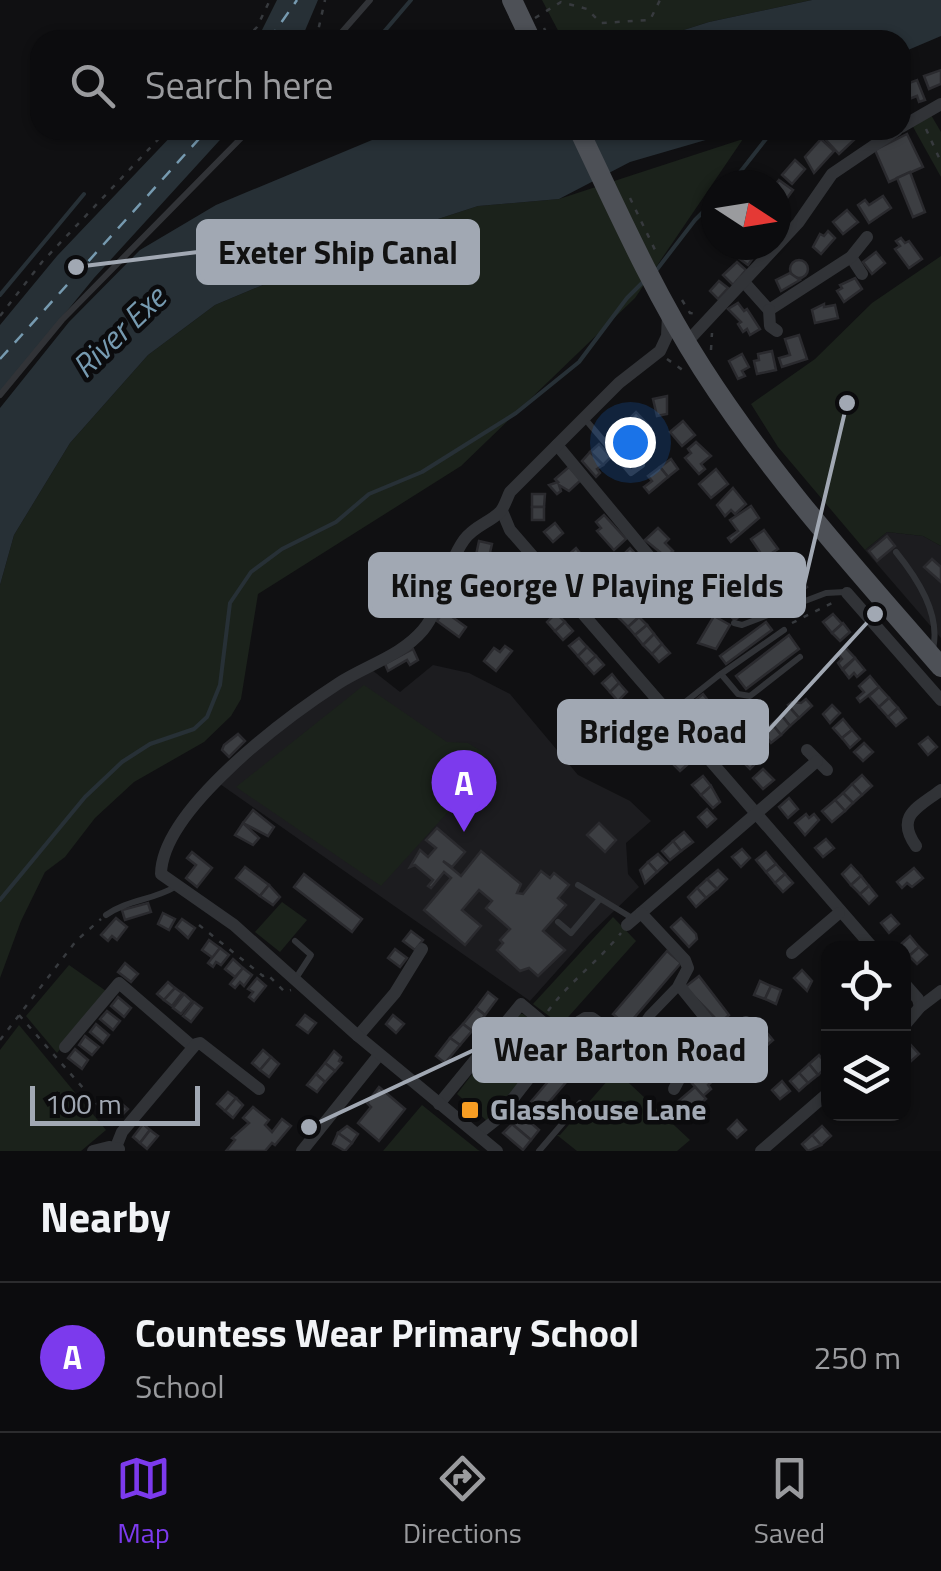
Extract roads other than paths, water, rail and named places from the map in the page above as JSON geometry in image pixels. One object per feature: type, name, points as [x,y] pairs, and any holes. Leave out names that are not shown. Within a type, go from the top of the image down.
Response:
[{"type":"main road","points":[[512,1],[526,30]]},
{"type":"main road","points":[[584,140],[618,193],[700,366],[795,498],[936,661]]},
{"type":"street","points":[[911,120],[941,104]]},
{"type":"street","points":[[686,342],[798,223],[832,174],[882,140]]},
{"type":"street","points":[[770,310],[851,258],[867,237]]},
{"type":"street","points":[[851,258],[862,274]]},
{"type":"street","points":[[743,281],[770,310],[770,326],[776,331]]},
{"type":"street","points":[[661,356],[668,336],[668,297]]},
{"type":"street","points":[[497,1151],[379,1055],[234,925],[161,874],[163,858],[174,832],[198,800],[256,745],[292,714],[343,680],[394,655],[420,633],[435,610],[442,582],[466,537],[502,511],[510,492],[619,382],[661,356],[680,352],[700,366]]},
{"type":"street","points":[[557,445],[655,570],[678,562]]},
{"type":"street","points":[[502,511],[510,530],[865,941]]},
{"type":"street","points":[[848,595],[941,700]]},
{"type":"street","points":[[634,1038],[648,1016],[680,984],[688,968],[685,960],[634,919],[817,760]]},
{"type":"street","points":[[916,846],[906,832],[907,822],[941,790]]},
{"type":"street","points":[[792,953],[839,913]]},
{"type":"street","points":[[358,1036],[396,993],[422,950]]},
{"type":"street","points":[[65,1047],[119,983],[192,1046]]},
{"type":"street","points":[[680,984],[721,1037]]},
{"type":"street","points":[[911,991],[920,1007]]},
{"type":"street","points":[[911,1018],[941,992]]},
{"type":"street","points":[[438,1104],[521,1004],[558,1035]]},
{"type":"street","points":[[478,1134],[497,1119],[554,1046],[558,1035],[586,1018],[619,1037],[648,1039],[685,1068]]},
{"type":"street","points":[[674,1089],[685,1068],[721,1037],[746,1022]]},
{"type":"street","points":[[109,1149],[192,1046],[200,1043],[259,1089]]},
{"type":"street","points":[[302,1151],[379,1055]]},
{"type":"street","points":[[761,1151],[821,1099]]},
{"type":"lane","points":[[344,30],[370,0]]},
{"type":"lane","points":[[0,396],[62,320],[239,140]]},
{"type":"lane","points":[[584,418],[631,472],[642,465]]},
{"type":"lane","points":[[896,552],[923,585],[935,608],[940,627],[936,661]]},
{"type":"lane","points":[[734,624],[742,626],[826,593],[841,590],[848,595]]},
{"type":"lane","points":[[669,715],[784,630]]},
{"type":"lane","points":[[721,674],[738,694],[750,696],[800,657]]},
{"type":"lane","points":[[578,885],[634,919]]},
{"type":"lane","points":[[106,915],[176,887]]},
{"type":"lane","points":[[558,922],[572,933],[600,900]]},
{"type":"lane","points":[[295,941],[311,956],[296,983]]},
{"type":"lane","points":[[539,1151],[580,1103]]},
{"type":"water","points":[[277,0],[318,0],[305,30],[262,30]]},
{"type":"water","points":[[812,0],[941,0],[941,36],[911,49],[911,30],[684,30]]},
{"type":"water","points":[[167,140],[220,140],[94,278],[0,393],[0,325],[57,256]]},
{"type":"water","name":"River Exe","points":[[372,140],[706,140],[630,162],[559,199],[478,206],[361,244],[215,305],[148,355],[70,443],[14,535],[0,585],[0,408],[69,322],[140,250],[216,205]]},
{"type":"waterway","points":[[386,30],[411,0]]},
{"type":"waterway","points":[[742,170],[765,140]]},
{"type":"waterway","points":[[0,295],[84,194]]},
{"type":"waterway","points":[[655,272],[701,214]]},
{"type":"waterway","points":[[0,900],[85,797],[122,762],[150,744],[194,729],[207,717],[220,685],[230,603],[251,572],[282,549],[336,522],[369,494],[422,472],[516,413],[579,362],[644,281]]},
{"type":"place","name":"Exeter Ship Canal","points":[[76,267]]},
{"type":"place","name":"King George V Playing Fields","points":[[847,403]]},
{"type":"place","name":"Bridge Road","points":[[875,614]]},
{"type":"place","name":"Countess Wear Primary School","points":[[464,832]]},
{"type":"place","name":"Glasshouse Lane","points":[[470,1110]]},
{"type":"place","name":"Wear Barton Road","points":[[309,1127]]}]
